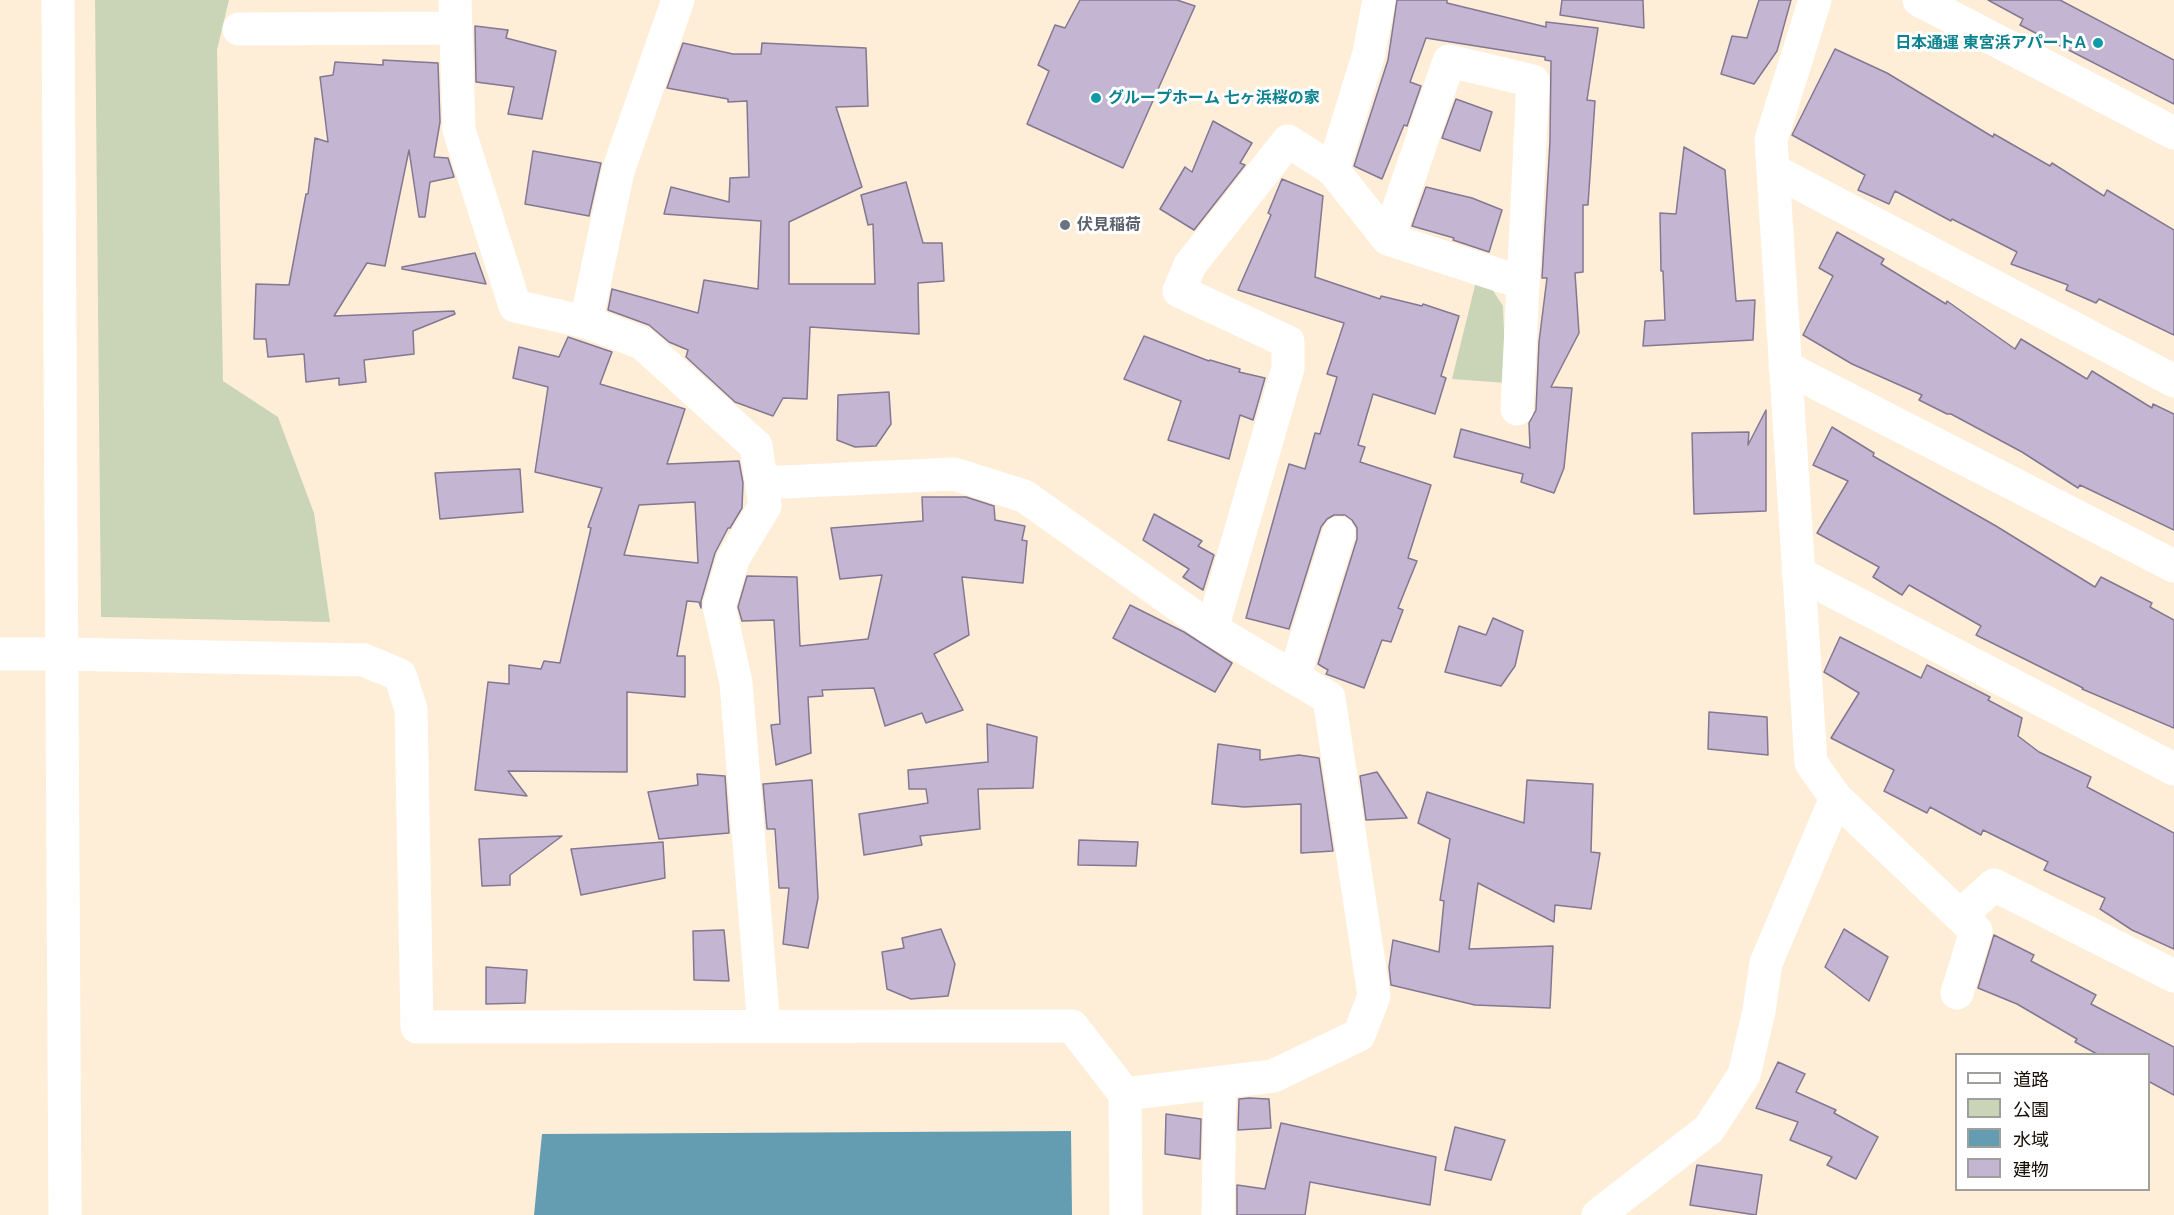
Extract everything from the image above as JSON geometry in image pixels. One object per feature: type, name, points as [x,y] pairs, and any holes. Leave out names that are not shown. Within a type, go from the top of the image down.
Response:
[{"type":"street","points":[[58,0],[65,1215]]},
{"type":"street","points":[[586,322],[618,171],[678,0]]},
{"type":"street","points":[[1333,170],[1369,52],[1379,0]]},
{"type":"street","points":[[1815,0],[1771,140],[1811,763],[1836,798],[1976,931],[1957,993]]},
{"type":"street","points":[[1919,0],[2174,134]]},
{"type":"street","points":[[239,29],[455,14],[459,130],[515,306],[586,322],[642,343],[756,446],[765,506],[733,559],[719,606],[736,683],[764,1026]]},
{"type":"street","points":[[1389,239],[1449,61],[1533,81],[1517,410]]},
{"type":"street","points":[[1212,629],[1288,368],[1288,342],[1179,291],[1190,265],[1288,141],[1333,170],[1389,239],[1523,283]]},
{"type":"street","points":[[1773,170],[2174,381]]},
{"type":"street","points":[[1785,367],[2174,566]]},
{"type":"street","points":[[762,483],[954,474],[1024,496],[1212,629],[1329,698],[1374,996],[1359,1035],[1273,1077],[1125,1094]]},
{"type":"street","points":[[1294,677],[1339,533]]},
{"type":"street","points":[[1798,573],[2174,769]]},
{"type":"street","points":[[0,654],[364,660],[400,675],[411,709],[417,1027],[1072,1026],[1125,1094],[1126,1215]]},
{"type":"street","points":[[1598,1215],[1709,1129],[1744,1075],[1759,1011],[1766,963],[1836,798]]},
{"type":"street","points":[[1960,916],[1994,885],[2174,976]]},
{"type":"street","points":[[1218,1215],[1220,1083]]},
{"type":"green space","points":[[95,0],[229,0],[217,50],[223,381],[278,417],[314,513],[330,622],[101,617]]},
{"type":"green space","points":[[1479,269],[1503,306],[1506,383],[1452,379]]},
{"type":"water","points":[[1071,1131],[1072,1215],[534,1215],[542,1134]]},
{"type":"building","name":"グループホーム 七ヶ浜桜の家","points":[[1080,0],[1177,0],[1195,6],[1123,168],[1027,124],[1049,71],[1038,65],[1055,25],[1065,28]]},
{"type":"building","points":[[1397,0],[1447,0],[1447,3],[1546,27],[1546,22],[1598,28],[1587,100],[1595,101],[1588,205],[1583,205],[1583,272],[1575,273],[1579,333],[1551,387],[1572,388],[1564,468],[1554,493],[1521,482],[1523,474],[1454,457],[1461,429],[1530,448],[1529,423],[1536,410],[1539,342],[1547,278],[1542,278],[1550,141],[1551,61],[1545,60],[1545,57],[1426,38],[1410,82],[1421,86],[1407,126],[1404,125],[1382,179],[1354,166],[1388,60]]},
{"type":"building","points":[[1562,0],[1643,0],[1644,28],[1560,15]]},
{"type":"building","points":[[1759,0],[1791,0],[1777,51],[1754,84],[1721,74],[1732,36],[1747,38]]},
{"type":"building","name":"日本通運 東宮浜アパートA","points":[[1988,0],[2060,0],[2174,60],[2174,104],[2020,25],[2023,19]]},
{"type":"building","points":[[475,26],[508,30],[506,38],[556,51],[542,119],[508,114],[514,87],[476,82]]},
{"type":"building","points":[[683,43],[733,54],[761,54],[762,43],[866,48],[868,106],[836,107],[862,187],[789,222],[789,284],[875,284],[873,224],[868,225],[861,195],[906,182],[923,243],[942,243],[944,281],[918,283],[919,334],[810,327],[807,399],[783,398],[773,416],[735,402],[686,357],[688,350],[669,342],[649,325],[608,310],[612,289],[698,313],[704,280],[758,289],[761,221],[664,214],[671,187],[729,202],[730,178],[749,177],[747,101],[728,102],[728,99],[667,88]]},
{"type":"building","points":[[1835,49],[1887,73],[1993,137],[1994,134],[2050,166],[2052,163],[2104,196],[2107,190],[2174,230],[2174,335],[2099,299],[2096,303],[2066,290],[2068,285],[2011,264],[2017,252],[1895,191],[1889,204],[1858,190],[1865,175],[1792,135]]},
{"type":"building","points":[[383,60],[438,63],[440,122],[434,157],[448,158],[454,177],[430,182],[425,217],[419,217],[409,150],[385,266],[367,263],[334,316],[454,311],[455,314],[413,331],[414,354],[364,360],[366,382],[339,385],[339,378],[306,382],[304,354],[268,357],[266,339],[254,339],[256,284],[289,285],[306,194],[308,194],[315,138],[328,142],[320,77],[333,75],[335,62],[383,65]]},
{"type":"building","points":[[1456,99],[1492,112],[1480,151],[1442,138]]},
{"type":"building","points":[[1213,121],[1252,143],[1240,163],[1245,165],[1194,230],[1160,209],[1185,167],[1192,172]]},
{"type":"building","points":[[1684,147],[1725,170],[1736,301],[1755,300],[1753,340],[1643,346],[1645,321],[1665,320],[1660,213],[1676,214]]},
{"type":"building","points":[[533,151],[601,163],[589,216],[525,204]]},
{"type":"building","points":[[1282,179],[1323,196],[1315,277],[1380,299],[1381,296],[1422,306],[1423,304],[1459,316],[1441,376],[1446,378],[1435,414],[1373,394],[1358,445],[1365,447],[1360,462],[1431,485],[1408,558],[1417,561],[1398,608],[1403,610],[1391,642],[1382,640],[1364,688],[1326,674],[1328,670],[1318,664],[1357,539],[1357,528],[1345,515],[1334,515],[1327,519],[1321,527],[1289,629],[1246,618],[1289,464],[1305,469],[1315,433],[1320,434],[1337,377],[1327,374],[1344,323],[1238,290],[1271,215],[1268,213]]},
{"type":"building","points":[[1426,187],[1472,198],[1502,210],[1489,252],[1453,240],[1454,238],[1412,226]]},
{"type":"building","points":[[1837,232],[1884,259],[1881,264],[1946,304],[1947,301],[2015,349],[2021,339],[2087,379],[2092,371],[2152,408],[2153,404],[2174,414],[2174,530],[2080,485],[2078,488],[2022,452],[1951,414],[1919,400],[1922,395],[1852,364],[1803,335],[1833,276],[1819,268]]},
{"type":"building","points":[[475,253],[486,284],[402,269],[402,267]]},
{"type":"building","points":[[1144,336],[1209,361],[1240,369],[1239,372],[1265,378],[1253,420],[1240,415],[1229,459],[1168,440],[1181,401],[1124,379]]},
{"type":"building","points":[[568,337],[612,352],[600,384],[685,409],[667,464],[739,461],[743,483],[742,508],[715,553],[701,608],[699,602],[687,601],[677,656],[685,656],[685,697],[627,692],[627,772],[508,771],[527,796],[475,790],[488,682],[509,684],[509,665],[541,669],[544,661],[560,663],[591,528],[588,527],[602,488],[535,472],[548,387],[513,378],[519,347],[559,357]],"holes":[[[695,502],[698,563],[624,555],[639,505]]]},
{"type":"building","points":[[889,392],[891,424],[876,446],[855,447],[837,440],[838,395]]},
{"type":"building","points":[[1766,410],[1766,511],[1694,514],[1692,433],[1749,432],[1748,445]]},
{"type":"building","points":[[1832,427],[1874,453],[1873,456],[1996,526],[2095,587],[2101,577],[2152,603],[2150,607],[2174,620],[2174,728],[2082,689],[1976,635],[1981,626],[1909,585],[1902,595],[1873,577],[1879,567],[1817,533],[1848,481],[1813,465]]},
{"type":"building","points":[[520,469],[523,512],[440,519],[435,473]]},
{"type":"building","points":[[922,497],[966,497],[994,506],[995,520],[1025,526],[1022,540],[1027,541],[1023,583],[962,577],[969,635],[934,654],[963,710],[926,723],[922,713],[885,726],[874,688],[822,690],[823,696],[808,697],[811,753],[776,765],[771,725],[780,724],[774,620],[742,621],[738,607],[747,576],[797,577],[800,646],[868,639],[882,575],[840,579],[831,528],[923,521]]},
{"type":"building","points":[[1154,514],[1202,541],[1198,546],[1214,555],[1203,590],[1183,577],[1189,569],[1143,540]]},
{"type":"building","points":[[1130,605],[1184,632],[1232,663],[1215,692],[1113,638]]},
{"type":"building","points":[[1493,618],[1523,631],[1515,666],[1501,686],[1445,672],[1459,626],[1486,635]]},
{"type":"building","points":[[1840,637],[1921,678],[1927,665],[1990,697],[1988,700],[2022,718],[2018,736],[2039,752],[2091,777],[2087,787],[2174,833],[2174,949],[2132,930],[2100,909],[2105,898],[2044,870],[2048,862],[1983,830],[1981,835],[1930,807],[1927,813],[1884,791],[1894,770],[1831,738],[1859,693],[1824,672]]},
{"type":"building","points":[[1709,712],[1767,717],[1768,755],[1708,749]]},
{"type":"building","points":[[987,724],[1037,737],[1033,788],[978,789],[980,829],[920,836],[922,845],[864,855],[859,814],[928,803],[926,789],[909,789],[908,770],[988,762]]},
{"type":"building","points":[[1218,744],[1260,750],[1260,760],[1299,755],[1319,758],[1333,851],[1301,853],[1301,804],[1244,807],[1212,804]]},
{"type":"building","points":[[1377,772],[1407,818],[1366,820],[1360,776]]},
{"type":"building","points":[[697,774],[725,776],[729,833],[659,839],[648,792],[698,785]]},
{"type":"building","points":[[812,780],[818,898],[808,948],[783,944],[789,888],[779,888],[775,829],[767,829],[763,784]]},
{"type":"building","points":[[1527,780],[1593,784],[1591,852],[1600,853],[1591,909],[1555,905],[1554,922],[1478,883],[1469,949],[1553,946],[1550,1008],[1475,1005],[1391,985],[1389,967],[1393,940],[1439,952],[1444,901],[1440,900],[1450,839],[1418,823],[1427,792],[1524,823]]},
{"type":"building","points":[[562,836],[510,875],[510,885],[482,886],[479,839]]},
{"type":"building","points":[[1079,840],[1138,842],[1136,866],[1078,865]]},
{"type":"building","points":[[663,842],[665,878],[581,895],[571,849]]},
{"type":"building","points":[[941,929],[955,964],[948,996],[911,999],[887,989],[882,952],[904,948],[902,938]]},
{"type":"building","points":[[1844,929],[1888,957],[1869,1001],[1825,967]]},
{"type":"building","points":[[724,930],[729,981],[694,980],[693,931]]},
{"type":"building","points":[[1994,935],[2034,955],[2031,961],[2096,995],[2091,1004],[2174,1047],[2174,1095],[2150,1082],[2150,1053],[2095,1053],[2075,1042],[2077,1039],[2017,1004],[1978,988]]},
{"type":"building","points":[[486,967],[527,970],[525,1003],[486,1004]]},
{"type":"building","points":[[1778,1062],[1805,1074],[1796,1092],[1836,1110],[1834,1113],[1878,1137],[1856,1179],[1827,1165],[1832,1157],[1790,1140],[1798,1122],[1756,1108]]},
{"type":"building","points":[[1239,1099],[1269,1099],[1271,1128],[1238,1130]]},
{"type":"building","points":[[1166,1114],[1201,1119],[1200,1159],[1165,1154]]},
{"type":"building","points":[[1281,1123],[1436,1157],[1430,1205],[1310,1182],[1305,1215],[1237,1215],[1237,1185],[1265,1189]]},
{"type":"building","points":[[1455,1127],[1505,1140],[1491,1180],[1445,1170]]},
{"type":"building","points":[[1697,1165],[1762,1175],[1756,1215],[1690,1205]]},
{"type":"place","name":"日本通運 東宮浜アパートA","points":[[2098,43]]},
{"type":"place","name":"グループホーム 七ヶ浜桜の家","points":[[1096,98]]},
{"type":"place","name":"伏見稲荷","points":[[1065,225]]}]
